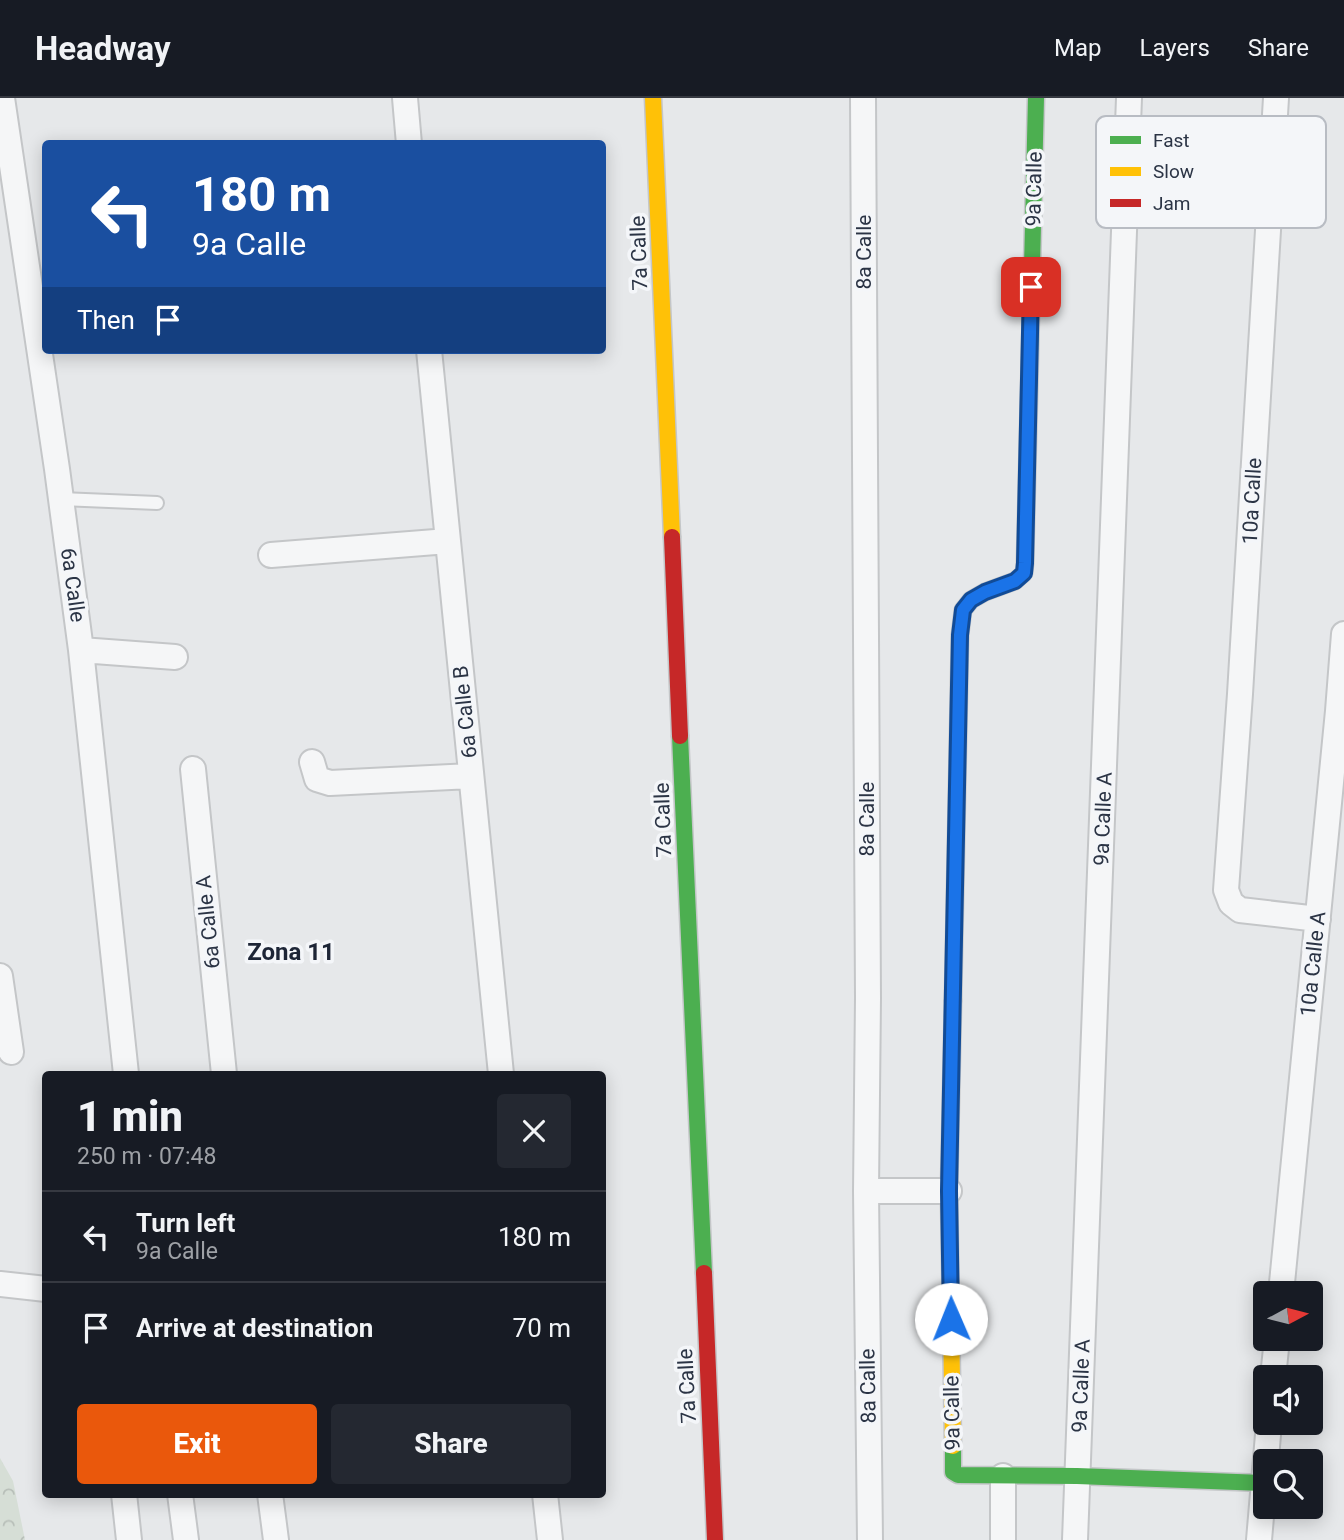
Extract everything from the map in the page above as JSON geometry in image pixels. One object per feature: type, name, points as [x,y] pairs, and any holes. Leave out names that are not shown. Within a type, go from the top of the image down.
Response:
[{"type":"street","name":"6a Calle","points":[[2,98],[42,333]]},
{"type":"street","points":[[405,98],[410,140]]},
{"type":"street","name":"7a Calle","points":[[653,98],[715,1540]]},
{"type":"street","name":"8a Calle","points":[[863,98],[868,984],[866,1191],[870,1540]]},
{"type":"street","name":"9a Calle","points":[[1003,1476],[958,1475],[953,1472],[949,1191],[960,635],[963,610],[971,600],[1015,581],[1024,573],[1036,98]]},
{"type":"street","name":"9a Calle A","points":[[1128,116],[1129,98]]},
{"type":"street","name":"10a Calle","points":[[1275,116],[1276,98]]},
{"type":"street","name":"9a Calle A","points":[[1075,1540],[1124,228]]},
{"type":"street","name":"10a Calle","points":[[1268,228],[1226,890],[1231,903],[1240,910],[1318,919]]},
{"type":"street","name":"6a Calle","points":[[44,354],[81,650],[126,1071]]},
{"type":"street","name":"6a Calle B","points":[[429,354],[501,1071]]},
{"type":"street","points":[[271,555],[448,541]]},
{"type":"street","name":"10a Calle A","points":[[1282,1281],[1344,635]]},
{"type":"street","points":[[81,650],[175,657]]},
{"type":"street","points":[[312,762],[317,779],[330,783],[471,776]]},
{"type":"street","name":"6a Calle A","points":[[192,769],[224,1071]]},
{"type":"street","points":[[0,976],[11,1052]]},
{"type":"street","points":[[866,1191],[949,1191]]},
{"type":"street","points":[[0,1284],[42,1289]]},
{"type":"street","points":[[1003,1540],[1003,1476],[1253,1483]]},
{"type":"street","points":[[124,1498],[129,1540]]},
{"type":"street","points":[[181,1498],[186,1540]]},
{"type":"street","points":[[271,1498],[276,1540]]},
{"type":"street","points":[[545,1498],[550,1540]]},
{"type":"street","points":[[1259,1540],[1260,1519]]},
{"type":"lane","points":[[61,499],[157,503]]},
{"type":"green space","points":[[0,1458],[13,1481],[25,1540],[0,1540]]},
{"type":"traffic: fast","points":[[953,1001],[960,635],[963,610],[971,600],[985,592],[1015,581],[1024,573],[1025,563],[1036,98]]},
{"type":"traffic: fast","points":[[680,736],[704,1273]]},
{"type":"traffic: fast","points":[[953,1446],[953,1472],[958,1475],[1253,1483]]},
{"type":"traffic: slow","points":[[653,98],[672,537]]},
{"type":"traffic: slow","points":[[953,1001],[949,1191],[953,1446]]},
{"type":"traffic: jam","points":[[672,537],[680,736]]},
{"type":"traffic: jam","points":[[704,1273],[715,1540]]},
{"type":"district","name":"Zona 11","points":[[291,952]]},
{"type":"route","points":[[951,1319],[949,1191],[960,635],[963,610],[971,600],[1015,581],[1024,573],[1031,287]]}]
